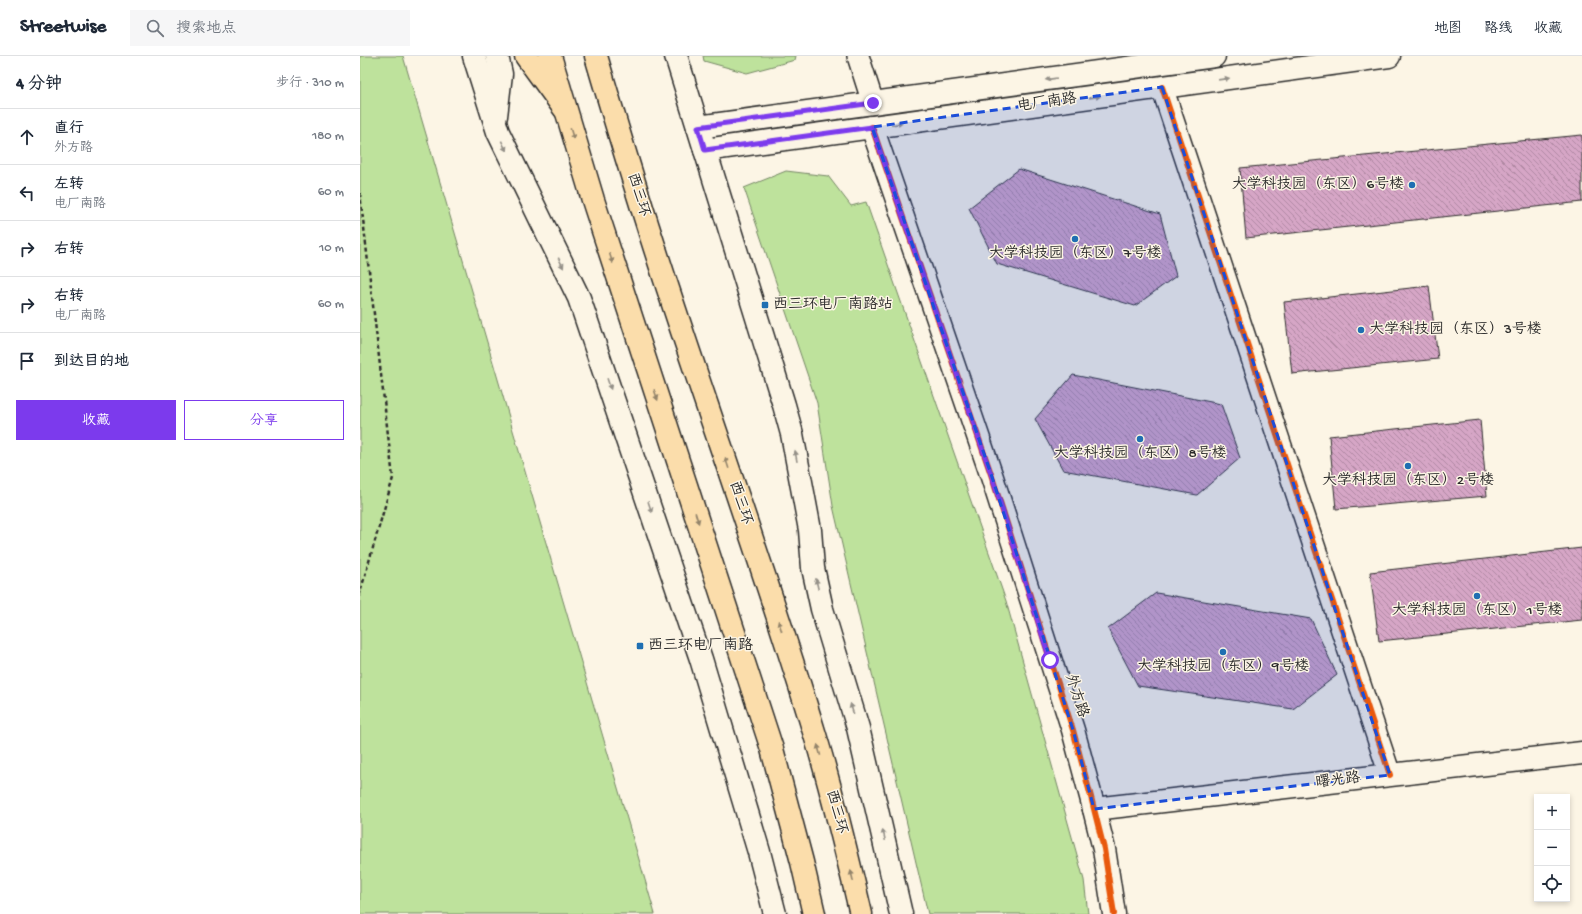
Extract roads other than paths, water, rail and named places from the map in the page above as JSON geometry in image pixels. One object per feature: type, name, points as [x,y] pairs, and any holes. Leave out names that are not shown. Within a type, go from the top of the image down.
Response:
[{"type":"main road","points":[[526,56],[564,108]]},
{"type":"main road","points":[[550,56],[564,108],[632,324],[772,749],[814,914]]},
{"type":"main road","name":"西三环","points":[[596,56],[670,295],[745,518],[815,736],[861,914]]},
{"type":"main road","name":"西三环","points":[[608,56],[608,95]]},
{"type":"street","points":[[474,56],[496,125],[532,204],[579,298],[701,659],[759,852],[775,914]]},
{"type":"street","points":[[496,125],[501,74],[497,56]]},
{"type":"street","points":[[676,56],[792,434],[810,530],[813,568],[822,609],[858,728],[901,914]]},
{"type":"street","points":[[858,56],[873,103]]},
{"type":"street","name":"电厂南路","points":[[698,127],[1214,56]]},
{"type":"street","name":"电厂南路","points":[[705,150],[1389,56]]},
{"type":"street","points":[[1162,87],[1390,775]]},
{"type":"street","name":"外方路","points":[[872,127],[992,477],[1072,730],[1104,849],[1114,914]]},
{"type":"street","name":"曙光路","points":[[1094,809],[1582,753]]},
{"type":"place","name":"大学科技园（东区）6号楼","points":[[1412,185]]},
{"type":"place","name":"大学科技园（东区）7号楼","points":[[1075,239]]},
{"type":"place","name":"西三环电厂南路站","points":[[765,305]]},
{"type":"place","name":"大学科技园（东区）3号楼","points":[[1361,330]]},
{"type":"place","name":"大学科技园（东区）8号楼","points":[[1140,439]]},
{"type":"place","name":"大学科技园（东区）2号楼","points":[[1408,466]]},
{"type":"place","name":"大学科技园（东区）1号楼","points":[[1477,596]]},
{"type":"place","name":"西三环电厂南路","points":[[640,646]]},
{"type":"place","name":"大学科技园（东区）9号楼","points":[[1223,652]]}]
